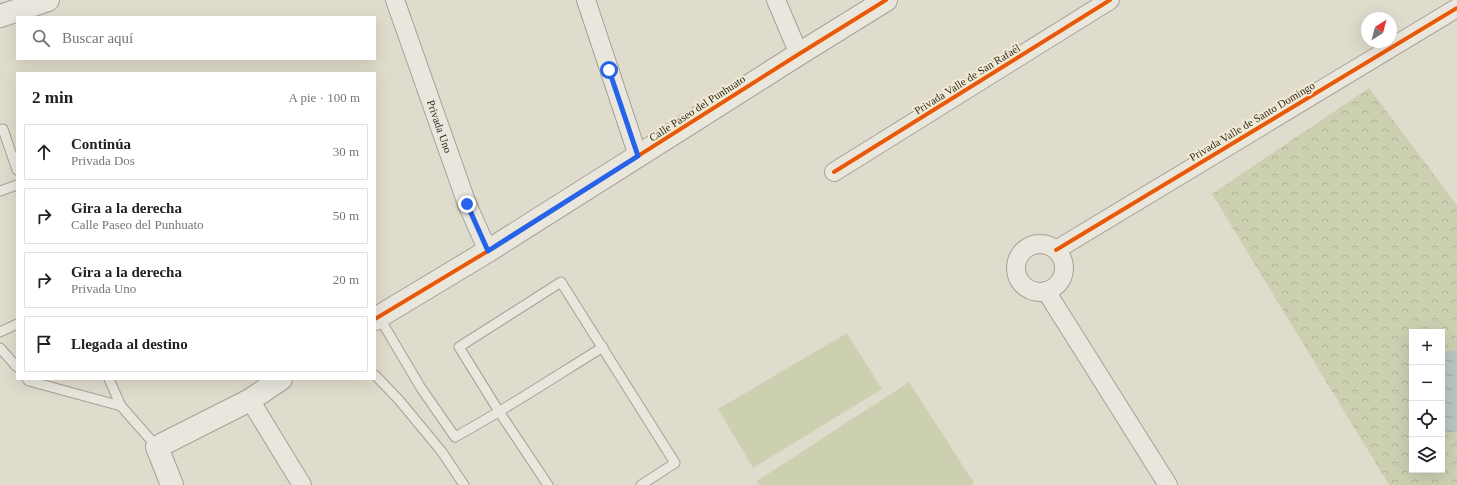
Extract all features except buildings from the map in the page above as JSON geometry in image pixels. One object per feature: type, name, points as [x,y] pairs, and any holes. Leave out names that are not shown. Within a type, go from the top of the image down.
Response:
[{"type":"street","points":[[0,16],[48,0]]},
{"type":"street","name":"Privada Uno","points":[[395,0],[467,204],[488,251]]},
{"type":"street","points":[[586,0],[638,156]]},
{"type":"street","points":[[776,0],[799,54]]},
{"type":"street","name":"Calle Paseo del Punhuato","points":[[377,318],[488,251],[886,0]]},
{"type":"street","name":"Privada Valle de San Rafaél","points":[[834,172],[1110,0]]},
{"type":"street","name":"Privada Valle de Santo Domingo","points":[[1056,250],[1457,8]]},
{"type":"street","points":[[1041,244],[1049,246],[1056,250],[1062,258],[1064,269],[1061,278],[1055,286],[1046,291],[1038,292],[1023,285],[1017,274],[1016,262],[1023,252],[1033,245],[1041,244]]},
{"type":"street","points":[[1046,291],[1168,485]]},
{"type":"street","points":[[172,485],[157,447],[250,400],[280,380]]},
{"type":"street","points":[[250,400],[302,485]]},
{"type":"lane","points":[[0,130],[4,129],[16,167]]},
{"type":"lane","points":[[0,191],[16,185]]},
{"type":"lane","points":[[548,485],[500,413],[459,347],[562,282],[675,463],[641,485]]},
{"type":"lane","points":[[377,318],[421,388],[455,437],[500,413],[549,380],[603,347]]},
{"type":"lane","points":[[0,332],[16,324]]},
{"type":"lane","points":[[0,348],[16,366]]},
{"type":"lane","points":[[376,376],[399,400],[442,452],[464,485]]},
{"type":"lane","points":[[28,380],[122,406]]},
{"type":"lane","points":[[109,380],[122,406],[157,447]]},
{"type":"green space","points":[[1369,88],[1457,205],[1457,485],[1389,485],[1212,194]]},
{"type":"green space","points":[[847,333],[882,389],[753,468],[718,409]]},
{"type":"green space","points":[[909,382],[974,483],[971,485],[759,485],[757,481]]},
{"type":"water","points":[[1457,350],[1457,432],[1445,433],[1445,352]]},
{"type":"cycle path","points":[[376,318],[488,251],[886,0]]},
{"type":"cycle path","points":[[834,172],[1110,0]]},
{"type":"cycle path","points":[[1056,250],[1457,8]]},
{"type":"route","points":[[467,204],[488,251],[638,156],[609,70]]}]
